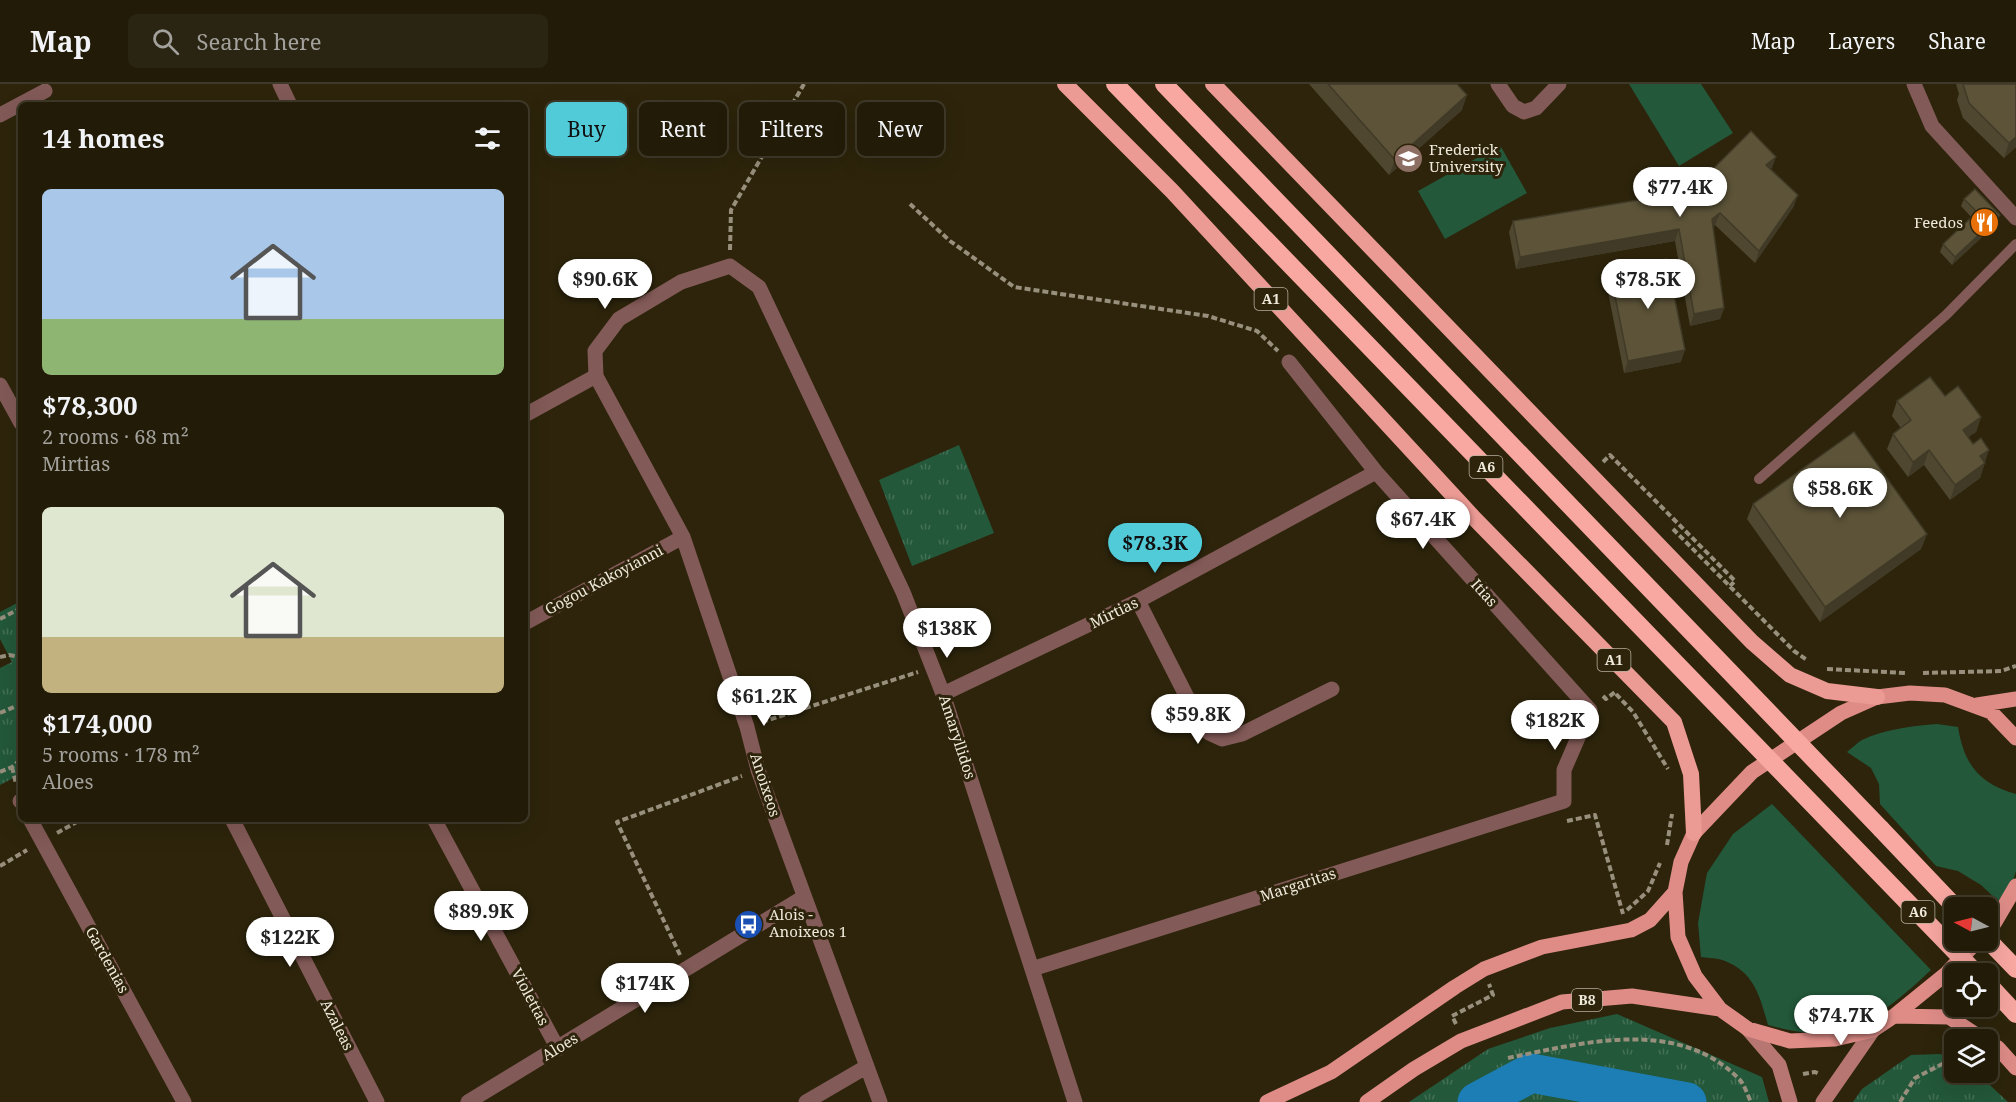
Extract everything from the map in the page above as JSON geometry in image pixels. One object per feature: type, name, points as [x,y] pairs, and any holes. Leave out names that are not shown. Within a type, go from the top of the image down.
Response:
[{"type":"highway","name":"A1","points":[[1065,84],[1172,191],[1473,517],[1674,722],[1691,774],[1694,833]]},
{"type":"highway","name":"A6","points":[[1115,84],[1966,963]]},
{"type":"highway","name":"A6","points":[[1164,84],[1946,897]]},
{"type":"highway","points":[[1214,84],[1752,642],[1790,675],[1827,691],[1877,697]]},
{"type":"highway","points":[[1998,950],[2016,969]]},
{"type":"highway","points":[[1998,995],[2016,1014]]},
{"type":"main road","name":"B8","points":[[1968,951],[1947,973],[1873,1030],[1835,1039],[1790,1041],[1748,1029],[1720,1009],[1695,976],[1678,937],[1675,892],[1681,862],[1694,833],[1752,772],[1840,712],[1877,697],[1910,693],[1945,695],[1991,712],[2016,738]]},
{"type":"main road","points":[[1974,706],[2016,699]]},
{"type":"main road","points":[[1998,917],[2016,886]]},
{"type":"main road","points":[[1267,1102],[1331,1072],[1484,969],[1542,947],[1631,930],[1650,920],[1675,892]]},
{"type":"main road","name":"B8","points":[[1367,1102],[1414,1069],[1461,1041],[1562,1002],[1632,996],[1720,1009]]},
{"type":"main road","points":[[1894,1016],[1949,1017],[1968,1029]]},
{"type":"main road","points":[[1748,1029],[1779,1065],[1790,1102]]},
{"type":"main road","points":[[1823,1102],[1873,1030]]},
{"type":"main road","points":[[1998,1048],[2016,1068]]},
{"type":"street","points":[[280,84],[289,102]]},
{"type":"street","points":[[1498,84],[1513,106],[1524,112],[1536,108],[1559,84]]},
{"type":"street","points":[[1914,84],[1932,126],[2016,218]]},
{"type":"street","points":[[21,102],[43,88],[51,102]]},
{"type":"street","points":[[0,115],[18,104]]},
{"type":"street","points":[[528,413],[596,376],[595,351],[619,319],[681,282],[730,266]]},
{"type":"street","name":"Amaryllidos","points":[[730,266],[759,287],[903,592],[943,694],[1075,1102]]},
{"type":"street","name":"Itias","points":[[1289,362],[1376,472],[1590,710],[1564,770],[1564,801]]},
{"type":"street","name":"Anoixeos","points":[[596,376],[683,537],[747,727],[758,770],[880,1102]]},
{"type":"street","points":[[0,385],[18,418]]},
{"type":"street","name":"Mirtias","points":[[943,694],[1138,602],[1376,472]]},
{"type":"street","name":"Gogou Kakoyianni","points":[[528,621],[683,537]]},
{"type":"street","points":[[1138,602],[1192,708],[1209,733],[1222,739],[1242,734],[1332,689]]},
{"type":"street","name":"Margaritas","points":[[1032,969],[1564,801]]},
{"type":"street","name":"Gardenias","points":[[32,822],[184,1102]]},
{"type":"street","name":"Azaleas","points":[[234,822],[377,1102]]},
{"type":"street","name":"Violettas","points":[[436,822],[558,1048]]},
{"type":"street","name":"Aloes","points":[[468,1102],[804,897]]},
{"type":"street","points":[[806,1102],[866,1067]]},
{"type":"lane","points":[[1759,479],[1946,315],[2016,244]]},
{"type":"path","points":[[730,266],[731,210],[804,84]]},
{"type":"path","points":[[910,204],[951,241],[1014,287],[1208,316],[1257,331],[1289,362]]},
{"type":"path","points":[[1594,454],[1611,470]]},
{"type":"path","points":[[1602,462],[1610,455],[1735,581],[1730,586]]},
{"type":"path","points":[[1667,524],[1794,651],[1812,663]]},
{"type":"path","points":[[0,619],[18,610]]},
{"type":"path","points":[[0,657],[18,656]]},
{"type":"path","points":[[1919,673],[2001,671],[2016,666]]},
{"type":"path","points":[[747,727],[933,668]]},
{"type":"path","points":[[1821,669],[1909,673]]},
{"type":"path","points":[[1606,699],[1615,692]]},
{"type":"path","points":[[0,713],[18,705]]},
{"type":"path","points":[[0,772],[18,762]]},
{"type":"path","points":[[686,969],[617,822],[758,770]]},
{"type":"path","points":[[1548,806],[1552,825],[1595,815],[1623,914]]},
{"type":"path","points":[[1456,1023],[1452,1016],[1492,995],[1489,984]]},
{"type":"path","points":[[1508,1059],[1567,1046],[1639,1038],[1669,1042],[1705,1054],[1739,1079],[1751,1102]]},
{"type":"path","points":[[1900,1102],[1915,1078],[1944,1063]]},
{"type":"path","points":[[1803,1074],[1815,1072],[1829,1078]]},
{"type":"green space","points":[[1629,84],[1701,84],[1733,133],[1679,166]]},
{"type":"green space","points":[[1500,145],[1527,193],[1445,239],[1418,191]]},
{"type":"green space","points":[[959,445],[994,533],[912,566],[879,480]]},
{"type":"green space","points":[[18,603],[18,776],[0,785],[0,668],[12,662],[0,639],[0,612]]},
{"type":"green space","points":[[1937,724],[1958,727],[1964,752],[1975,771],[1992,785],[2016,794],[2016,871],[2013,881],[1998,901],[1998,897],[1994,897],[1981,885],[1958,871],[1936,866],[1880,804],[1879,784],[1871,768],[1847,752],[1862,740],[1880,733]]},
{"type":"green space","points":[[1772,804],[1931,970],[1884,1010],[1843,1030],[1814,1033],[1768,1025],[1759,996],[1750,979],[1735,966],[1722,960],[1701,957],[1698,923],[1707,873],[1733,834]]},
{"type":"green space","points":[[1617,1014],[1762,1077],[1769,1102],[1409,1102],[1488,1049],[1550,1028]]},
{"type":"green space","points":[[1911,1055],[1944,1055],[1944,1083],[1988,1083],[2008,1102],[1853,1102],[1862,1089]]},
{"type":"building","points":[[1328,84],[1457,84],[1467,95],[1395,160]]},
{"type":"building","points":[[1963,84],[2016,84],[2016,137],[2009,143],[1969,103]]},
{"type":"building","points":[[1751,131],[1776,157],[1766,165],[1798,195],[1759,251],[1720,213],[1712,219],[1724,308],[1694,314],[1679,229],[1520,257],[1513,221],[1691,191]]},
{"type":"building","points":[[1975,189],[2000,215],[1955,257],[1943,244],[1977,212],[1964,199]]},
{"type":"building","points":[[1667,259],[1685,350],[1628,361],[1610,271]]},
{"type":"building","points":[[1930,377],[1945,396],[1958,386],[1981,417],[1963,430],[1973,444],[1981,438],[1989,450],[1980,456],[1985,463],[1955,485],[1929,450],[1913,462],[1893,434],[1911,420],[1897,401]]},
{"type":"building","points":[[1854,432],[1927,534],[1825,607],[1753,504]]},
{"type":"waterway","points":[[1477,1102],[1531,1073],[1687,1102]]},
{"type":"place","name":"Frederick University","points":[[1408,159]]},
{"type":"place","name":"Feedos","points":[[1984,223]]},
{"type":"place","name":"Alois - Anoixeos 1","points":[[748,924]]}]
